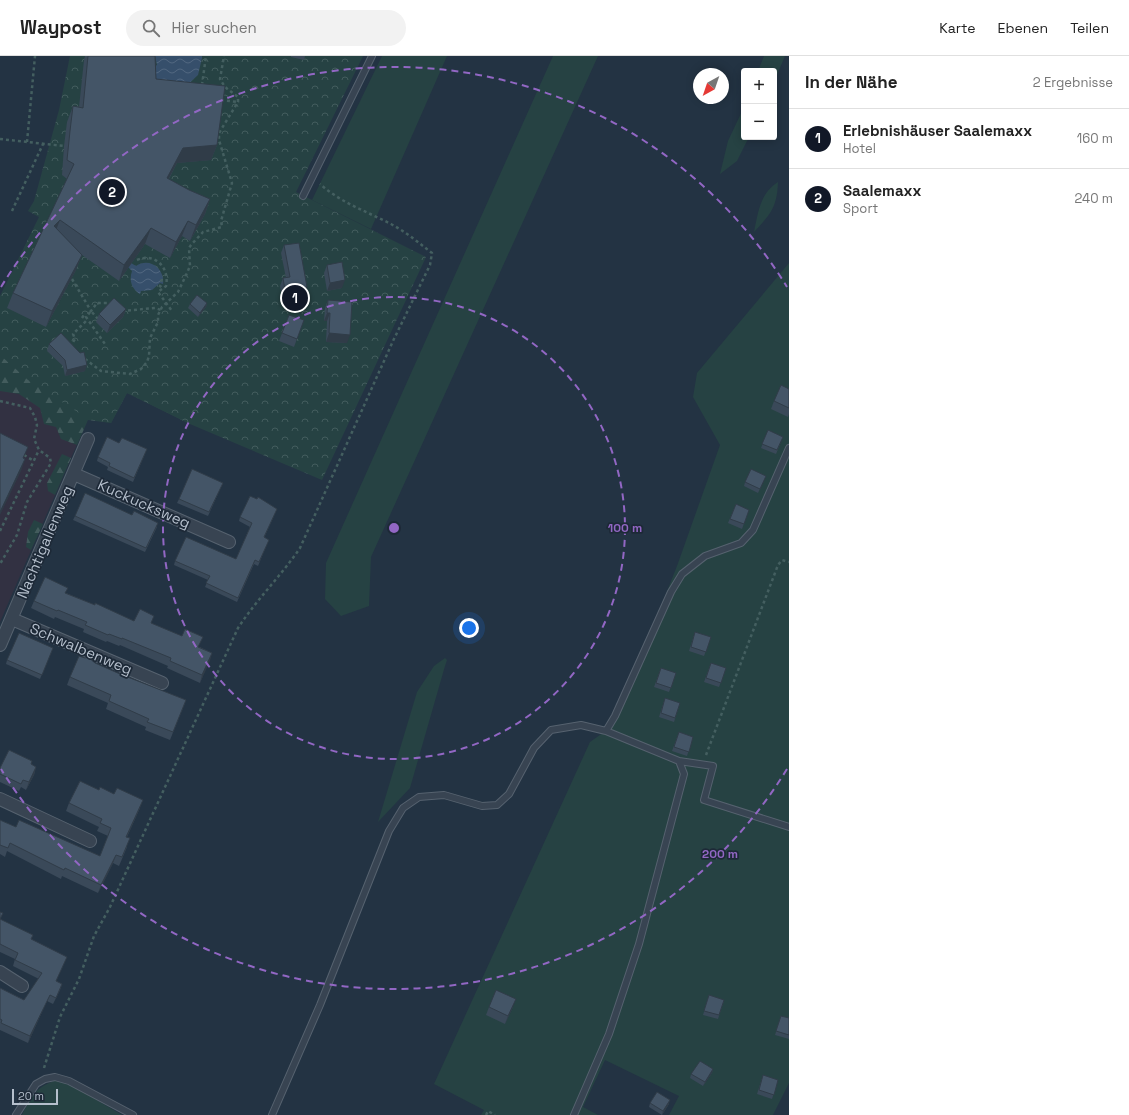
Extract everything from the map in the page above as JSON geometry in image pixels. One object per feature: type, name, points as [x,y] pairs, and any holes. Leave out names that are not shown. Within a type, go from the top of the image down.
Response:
[{"type":"street","name":"Nachtigallenweg","points":[[0,645],[88,439]]},
{"type":"street","name":"Kuckucksweg","points":[[74,474],[216,530],[229,542]]},
{"type":"street","name":"Schwalbenweg","points":[[12,619],[153,674],[162,683]]},
{"type":"street","points":[[0,799],[87,837]]},
{"type":"street","points":[[0,972],[19,981]]},
{"type":"lane","points":[[303,196],[372,56]]},
{"type":"lane","points":[[606,731],[615,716],[671,592],[682,574],[705,556],[741,543],[753,530],[789,448]]},
{"type":"lane","points":[[272,1115],[320,1005],[389,831],[403,808],[419,797],[444,795],[482,806],[497,805],[509,794],[534,748],[551,730],[581,725],[606,731],[679,761],[714,766],[704,800],[789,827]]},
{"type":"lane","points":[[574,1115],[608,1034],[639,944],[684,774],[679,761]]},
{"type":"lane","points":[[16,1115],[29,1092],[36,1084],[45,1079],[55,1077],[69,1081],[133,1115]]},
{"type":"path","points":[[27,142],[35,56]]},
{"type":"path","points":[[197,90],[203,85],[206,56]]},
{"type":"path","points":[[81,356],[101,371],[130,374],[141,369],[146,362],[150,338],[158,322],[158,315],[166,303],[174,298],[178,292],[190,266],[189,248],[203,232],[222,227],[221,221],[232,183],[218,140],[219,133],[238,102],[238,97],[225,87],[220,79],[224,56]]},
{"type":"path","points":[[218,99],[238,102]]},
{"type":"path","points":[[0,139],[64,146]]},
{"type":"path","points":[[12,211],[43,144]]},
{"type":"path","points":[[45,1079],[44,1067],[60,1017],[79,979],[94,936],[110,908],[238,628],[250,610],[288,565],[300,548],[393,341],[430,265],[432,253],[412,238],[392,224],[367,214],[327,190],[312,177]]},
{"type":"path","points":[[137,260],[145,257],[152,257],[163,266],[167,273],[168,280],[166,286],[158,292],[172,311]]},
{"type":"path","points":[[72,279],[91,311],[98,319]]},
{"type":"path","points":[[162,279],[160,286],[163,289]]},
{"type":"path","points":[[66,353],[75,339],[73,334],[97,304],[111,302],[115,306]]},
{"type":"path","points":[[121,311],[155,308],[161,310]]},
{"type":"path","points":[[82,318],[84,315],[87,318],[106,344]]},
{"type":"path","points":[[70,347],[75,351]]},
{"type":"path","points":[[0,401],[30,408],[38,425],[34,439],[39,450],[50,458],[51,463],[27,502],[17,535],[0,564]]},
{"type":"path","points":[[0,531],[39,450]]},
{"type":"path","points":[[20,454],[34,460]]},
{"type":"path","points":[[703,765],[778,565],[782,560],[789,562]]},
{"type":"path","points":[[486,1115],[488,1111],[495,1115]]},
{"type":"shaded area","points":[[0,355],[88,419],[0,622]]},
{"type":"green space","points":[[70,56],[363,56],[296,192],[426,257],[322,480],[190,424],[127,393],[111,423],[88,419],[28,380],[0,355],[0,296],[39,217],[28,211],[34,201],[59,110]]},
{"type":"green space","points":[[382,56],[447,56],[371,229],[312,200]]},
{"type":"green space","points":[[553,56],[598,56],[371,557],[369,606],[341,616],[325,599],[326,563]]},
{"type":"green space","points":[[764,56],[785,56],[777,75],[777,68],[759,68]]},
{"type":"green space","points":[[741,113],[741,140],[748,140],[737,161],[720,174],[728,141]]},
{"type":"green space","points":[[778,182],[776,198],[772,210],[754,232],[761,204],[767,192]]},
{"type":"green space","points":[[789,263],[789,1083],[773,1115],[669,1115],[679,1096],[605,1060],[583,1107],[598,1115],[481,1115],[484,1110],[434,1084],[590,742],[614,725],[677,566],[720,445],[693,397],[697,373]]},
{"type":"green space","points":[[0,328],[97,366],[190,424],[127,393],[111,423],[88,420],[77,445],[61,439],[56,427],[44,424],[40,408],[19,394],[0,391]]},
{"type":"green space","points":[[62,454],[71,458],[55,495],[48,491],[47,483]]},
{"type":"green space","points":[[34,520],[43,524],[31,550],[26,547],[28,532]]},
{"type":"green space","points":[[445,658],[447,660],[410,788],[378,822],[417,692],[434,666]]},
{"type":"green space","points":[[57,1080],[78,1089],[122,1115],[22,1115],[29,1102],[39,1089]]},
{"type":"water","points":[[155,56],[202,56],[202,58],[198,75],[184,88],[155,79],[154,67],[157,65]]},
{"type":"water","points":[[131,263],[136,266],[146,263],[155,266],[161,273],[163,284],[160,283],[152,290],[141,291],[140,294],[132,284],[132,271],[128,267]]},
{"type":"building","points":[[88,56],[155,56],[156,79],[225,86],[217,145],[183,148],[167,178],[210,199],[196,225],[188,221],[176,242],[151,228],[124,265],[60,220],[54,226],[82,255],[52,311],[13,293],[74,164],[67,160],[73,106],[83,108]]},
{"type":"building","points":[[299,243],[307,287],[285,290],[283,278],[290,277],[284,245]]},
{"type":"building","points":[[342,262],[345,280],[330,283],[327,265]]},
{"type":"building","points":[[197,295],[207,303],[200,313],[190,304]]},
{"type":"building","points":[[114,298],[126,309],[110,325],[99,314]]},
{"type":"building","points":[[328,300],[352,302],[350,335],[329,333],[330,313],[327,313]]},
{"type":"building","points":[[289,315],[304,320],[297,339],[282,333]]},
{"type":"building","points":[[61,333],[80,353],[84,352],[87,365],[67,370],[65,360],[49,344]]},
{"type":"building","points":[[781,385],[789,389],[789,408],[774,401]]},
{"type":"building","points":[[768,430],[783,437],[777,450],[762,444]]},
{"type":"building","points":[[0,433],[28,447],[23,458],[25,459],[0,512]]},
{"type":"building","points":[[107,437],[119,443],[122,438],[147,449],[134,478],[109,466],[110,463],[98,457]]},
{"type":"building","points":[[192,469],[223,483],[209,512],[179,499]]},
{"type":"building","points":[[751,469],[766,476],[760,489],[745,482]]},
{"type":"building","points":[[85,493],[132,515],[134,511],[158,523],[146,548],[75,516]]},
{"type":"building","points":[[250,496],[257,499],[258,497],[277,509],[264,537],[269,540],[259,562],[255,560],[238,598],[206,583],[210,576],[175,561],[186,537],[236,559],[252,523],[240,517]]},
{"type":"building","points":[[736,504],[749,510],[744,524],[730,519]]},
{"type":"building","points":[[45,577],[68,588],[65,593],[95,605],[95,603],[134,621],[140,609],[154,616],[151,623],[182,636],[185,629],[203,637],[198,647],[212,653],[202,675],[170,661],[171,658],[122,638],[108,635],[85,625],[87,622],[34,601]]},
{"type":"building","points":[[695,632],[711,637],[706,652],[691,647]]},
{"type":"building","points":[[19,633],[53,648],[42,675],[7,660]]},
{"type":"building","points":[[79,656],[85,658],[88,657],[95,663],[120,674],[186,700],[173,732],[147,722],[149,719],[109,701],[111,695],[70,677]]},
{"type":"building","points":[[711,663],[726,668],[721,683],[706,678]]},
{"type":"building","points":[[661,668],[676,673],[671,688],[656,683]]},
{"type":"building","points":[[665,698],[680,703],[675,718],[661,713]]},
{"type":"building","points":[[679,732],[693,737],[689,752],[674,747]]},
{"type":"building","points":[[9,750],[32,761],[31,764],[36,767],[29,782],[23,780],[21,784],[0,774],[0,768]]},
{"type":"building","points":[[80,781],[99,790],[100,787],[114,794],[117,788],[143,800],[126,837],[130,838],[122,857],[116,855],[101,885],[65,868],[64,870],[10,843],[8,848],[0,845],[0,820],[16,827],[19,820],[100,856],[111,828],[100,823],[102,819],[69,803]]},
{"type":"building","points":[[0,912],[3,913],[0,919]]},
{"type":"building","points":[[0,919],[33,935],[31,939],[67,957],[56,981],[62,984],[56,998],[50,995],[30,1036],[1,1023],[0,988],[24,1000],[42,973],[15,960],[18,953],[0,944]]},
{"type":"building","points":[[496,990],[516,999],[508,1016],[489,1007]]},
{"type":"building","points":[[709,995],[724,1000],[719,1015],[704,1011]]},
{"type":"building","points":[[781,1016],[789,1018],[789,1035],[776,1031]]},
{"type":"building","points":[[700,1061],[713,1069],[705,1082],[691,1074]]},
{"type":"building","points":[[763,1075],[778,1080],[774,1095],[759,1090]]},
{"type":"building","points":[[657,1092],[670,1100],[663,1111],[650,1103]]},
{"type":"place","name":"Saalemaxx","points":[[112,192]]},
{"type":"place","name":"Erlebnishäuser Saalemaxx","points":[[295,298]]}]
